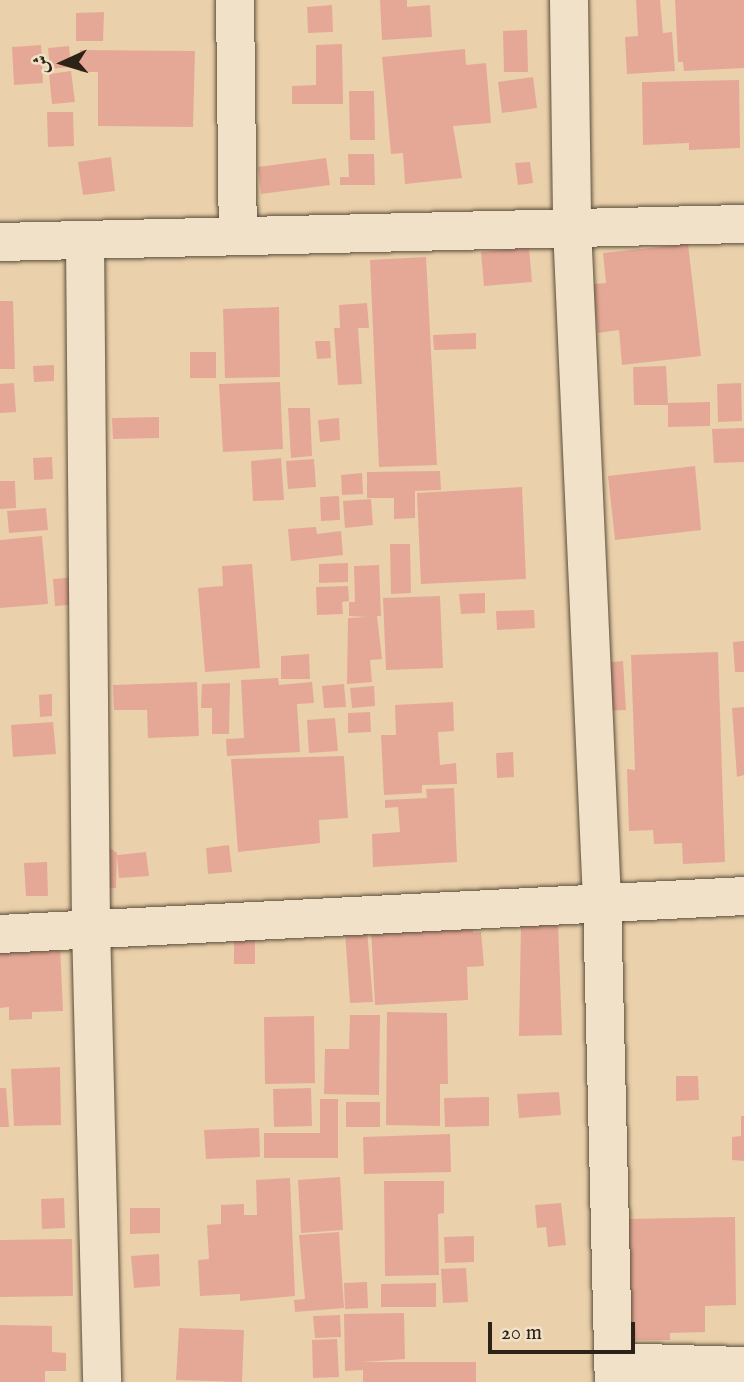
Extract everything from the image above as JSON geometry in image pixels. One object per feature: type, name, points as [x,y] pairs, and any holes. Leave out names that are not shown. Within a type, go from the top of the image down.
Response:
[{"type":"street","points":[[234,0],[238,234]]},
{"type":"street","points":[[569,0],[572,227],[602,900],[614,1372],[744,1366]]},
{"type":"street","points":[[0,242],[238,234],[744,224]]},
{"type":"street","points":[[85,241],[91,926],[102,1382]]},
{"type":"street","points":[[0,934],[91,926],[744,895]]},
{"type":"building","points":[[380,0],[407,0],[407,7],[430,5],[432,37],[382,40]]},
{"type":"building","points":[[636,0],[660,0],[663,33],[672,32],[675,71],[627,74],[625,37],[638,36]]},
{"type":"building","points":[[675,0],[744,0],[744,68],[684,71],[683,62],[678,62]]},
{"type":"building","points":[[332,5],[333,32],[308,33],[307,7]]},
{"type":"building","points":[[104,12],[103,41],[76,41],[76,13]]},
{"type":"building","points":[[527,30],[528,72],[504,72],[503,31]]},
{"type":"building","points":[[342,44],[343,104],[292,104],[292,86],[316,85],[316,45]]},
{"type":"building","points":[[41,45],[43,83],[14,85],[12,47]]},
{"type":"building","points":[[69,46],[71,67],[50,69],[48,48]]},
{"type":"building","points":[[465,49],[466,65],[486,63],[491,123],[453,126],[462,178],[405,184],[403,153],[391,154],[382,57]]},
{"type":"building","points":[[80,50],[195,51],[193,127],[98,126],[98,72],[80,72]]},
{"type":"building","points":[[71,71],[75,102],[52,104],[49,74]]},
{"type":"building","points":[[533,77],[537,108],[502,113],[498,82]]},
{"type":"building","points":[[739,80],[740,148],[689,150],[689,143],[643,145],[642,82]]},
{"type":"building","points":[[349,91],[374,91],[375,140],[350,140]]},
{"type":"building","points":[[47,112],[73,112],[74,146],[48,147]]},
{"type":"building","points":[[348,154],[374,154],[375,185],[340,185],[340,177],[349,177]]},
{"type":"building","points":[[111,157],[115,191],[83,195],[78,162]]},
{"type":"building","points":[[326,158],[330,185],[261,194],[258,167]]},
{"type":"building","points":[[530,162],[533,183],[518,185],[515,163]]},
{"type":"building","points":[[688,244],[701,356],[622,365],[619,330],[598,333],[593,284],[606,283],[603,253]]},
{"type":"building","points":[[529,248],[532,282],[484,286],[481,252]]},
{"type":"building","points":[[426,257],[437,465],[379,467],[370,260]]},
{"type":"building","points":[[0,301],[13,301],[15,369],[0,369]]},
{"type":"building","points":[[367,303],[369,328],[358,328],[362,384],[338,385],[334,328],[340,328],[339,305]]},
{"type":"building","points":[[279,307],[280,377],[225,378],[223,309]]},
{"type":"building","points":[[476,333],[476,349],[434,350],[433,335]]},
{"type":"building","points":[[315,341],[330,341],[331,358],[317,359]]},
{"type":"building","points":[[190,352],[216,352],[216,378],[190,378]]},
{"type":"building","points":[[54,365],[54,381],[34,382],[33,366]]},
{"type":"building","points":[[666,366],[668,405],[634,405],[633,367]]},
{"type":"building","points":[[280,382],[283,449],[223,452],[219,384]]},
{"type":"building","points":[[14,383],[16,412],[0,413],[0,384]]},
{"type":"building","points":[[741,383],[742,421],[718,422],[717,384]]},
{"type":"building","points":[[710,402],[710,426],[668,427],[668,403]]},
{"type":"building","points":[[288,408],[310,408],[312,456],[291,458]]},
{"type":"building","points":[[159,417],[159,438],[113,439],[112,418]]},
{"type":"building","points":[[339,418],[340,440],[320,442],[318,420]]},
{"type":"building","points":[[744,428],[744,462],[714,463],[712,429]]},
{"type":"building","points":[[52,457],[53,479],[34,480],[33,458]]},
{"type":"building","points":[[281,458],[284,500],[253,501],[251,461]]},
{"type":"building","points":[[314,459],[316,487],[288,489],[286,461]]},
{"type":"building","points":[[695,466],[701,530],[615,540],[608,476]]},
{"type":"building","points":[[440,471],[441,490],[415,491],[415,518],[394,519],[394,498],[367,498],[367,472]]},
{"type":"building","points":[[362,473],[363,494],[342,495],[341,475]]},
{"type":"building","points":[[0,481],[15,481],[16,508],[0,509]]},
{"type":"building","points":[[522,487],[526,579],[421,584],[417,493]]},
{"type":"building","points":[[339,496],[340,520],[321,521],[320,497]]},
{"type":"building","points":[[371,499],[373,525],[345,528],[343,501]]},
{"type":"building","points":[[46,508],[48,530],[9,533],[7,511]]},
{"type":"building","points":[[316,527],[317,534],[341,531],[343,555],[291,561],[288,529]]},
{"type":"building","points":[[42,536],[48,604],[0,608],[0,540]]},
{"type":"building","points":[[390,544],[410,544],[411,593],[391,594]]},
{"type":"building","points":[[348,563],[348,582],[319,583],[319,564]]},
{"type":"building","points":[[252,564],[260,668],[205,672],[198,588],[223,586],[222,566]]},
{"type":"building","points":[[379,565],[381,616],[377,616],[382,659],[370,660],[372,682],[347,684],[348,618],[367,617],[349,616],[349,602],[355,602],[354,566]]},
{"type":"building","points":[[79,577],[81,604],[55,606],[53,579]]},
{"type":"building","points":[[348,586],[349,601],[342,602],[343,614],[317,615],[316,587]]},
{"type":"building","points":[[485,593],[485,613],[461,614],[459,594]]},
{"type":"building","points":[[440,596],[443,668],[386,670],[383,598]]},
{"type":"building","points":[[534,610],[535,628],[497,630],[496,611]]},
{"type":"building","points":[[744,641],[744,672],[735,672],[733,642]]},
{"type":"building","points":[[718,652],[725,862],[683,864],[682,843],[654,844],[653,830],[629,831],[627,769],[635,770],[631,655]]},
{"type":"building","points":[[309,654],[310,679],[281,679],[281,656]]},
{"type":"building","points":[[623,661],[626,710],[605,711],[602,663]]},
{"type":"building","points":[[278,678],[279,685],[312,682],[314,703],[297,704],[300,752],[227,756],[226,739],[244,738],[241,680]]},
{"type":"building","points":[[197,682],[199,736],[148,738],[147,710],[114,710],[113,685]]},
{"type":"building","points":[[230,683],[229,734],[212,734],[212,708],[201,708],[202,684]]},
{"type":"building","points":[[344,684],[346,707],[324,708],[322,686]]},
{"type":"building","points":[[374,686],[375,706],[352,708],[350,688]]},
{"type":"building","points":[[52,694],[52,716],[40,717],[39,695]]},
{"type":"building","points":[[453,702],[454,731],[438,732],[440,765],[456,763],[457,784],[422,785],[422,793],[384,795],[381,735],[396,735],[395,705]]},
{"type":"building","points":[[744,707],[744,775],[737,777],[732,708]]},
{"type":"building","points":[[370,712],[371,732],[348,733],[348,713]]},
{"type":"building","points":[[335,718],[338,751],[309,753],[307,720]]},
{"type":"building","points":[[53,722],[56,754],[13,757],[11,725]]},
{"type":"building","points":[[513,752],[514,777],[497,778],[496,753]]},
{"type":"building","points":[[344,756],[348,818],[319,820],[320,843],[238,852],[231,759]]},
{"type":"building","points":[[454,788],[457,862],[373,867],[372,834],[400,832],[398,807],[385,808],[385,800],[427,798],[426,789]]},
{"type":"building","points":[[229,845],[232,872],[208,874],[206,848]]},
{"type":"building","points":[[107,846],[117,853],[116,888],[102,888]]},
{"type":"building","points":[[146,852],[149,876],[119,878],[117,855]]},
{"type":"building","points":[[47,862],[48,896],[26,896],[24,863]]},
{"type":"building","points":[[558,923],[562,1035],[519,1036],[521,924]]},
{"type":"building","points":[[474,925],[473,933],[481,932],[484,966],[467,967],[468,1000],[375,1005],[371,929]]},
{"type":"building","points":[[367,930],[373,1002],[350,1003],[345,931]]},
{"type":"building","points":[[234,937],[255,937],[255,964],[234,964]]},
{"type":"building","points":[[60,945],[63,1011],[32,1012],[32,1019],[9,1020],[9,1007],[0,1008],[0,947]]},
{"type":"building","points":[[387,1012],[447,1013],[448,1084],[440,1084],[440,1126],[386,1125]]},
{"type":"building","points":[[350,1015],[380,1015],[379,1095],[324,1094],[325,1049],[349,1049]]},
{"type":"building","points":[[314,1016],[315,1083],[265,1084],[264,1017]]},
{"type":"building","points":[[60,1067],[61,1125],[14,1126],[11,1069]]},
{"type":"building","points":[[676,1076],[698,1076],[699,1100],[676,1101]]},
{"type":"building","points":[[0,1088],[6,1088],[9,1127],[0,1127]]},
{"type":"building","points":[[311,1088],[312,1126],[274,1127],[273,1089]]},
{"type":"building","points":[[559,1092],[561,1115],[519,1118],[517,1094]]},
{"type":"building","points":[[489,1097],[489,1126],[445,1127],[444,1098]]},
{"type":"building","points":[[320,1099],[338,1099],[338,1158],[264,1158],[264,1133],[320,1133]]},
{"type":"building","points":[[346,1102],[380,1102],[380,1127],[346,1127]]},
{"type":"building","points":[[741,1116],[744,1116],[744,1161],[732,1160],[732,1137],[741,1136]]},
{"type":"building","points":[[259,1128],[260,1157],[206,1159],[204,1130]]},
{"type":"building","points":[[450,1134],[451,1172],[364,1174],[363,1137]]},
{"type":"building","points":[[340,1177],[343,1230],[301,1233],[298,1180]]},
{"type":"building","points":[[290,1178],[295,1296],[240,1301],[240,1294],[200,1296],[198,1260],[209,1259],[207,1225],[221,1224],[221,1205],[244,1204],[244,1215],[257,1215],[256,1180]]},
{"type":"building","points":[[384,1181],[444,1181],[444,1213],[438,1214],[439,1275],[385,1276]]},
{"type":"building","points":[[64,1198],[65,1228],[42,1229],[41,1199]]},
{"type":"building","points":[[561,1203],[566,1245],[548,1247],[546,1227],[537,1228],[535,1205]]},
{"type":"building","points":[[130,1208],[160,1208],[160,1233],[130,1234]]},
{"type":"building","points":[[735,1217],[736,1305],[705,1306],[705,1332],[670,1333],[670,1340],[628,1340],[625,1219]]},
{"type":"building","points":[[339,1232],[344,1308],[295,1312],[294,1300],[305,1299],[299,1235]]},
{"type":"building","points":[[474,1236],[474,1262],[445,1263],[444,1237]]},
{"type":"building","points":[[72,1239],[73,1296],[0,1297],[0,1240]]},
{"type":"building","points":[[159,1254],[160,1286],[134,1288],[131,1256]]},
{"type":"building","points":[[466,1268],[468,1302],[443,1303],[441,1269]]},
{"type":"building","points":[[367,1282],[368,1308],[345,1309],[344,1283]]},
{"type":"building","points":[[436,1283],[436,1307],[381,1307],[381,1284]]},
{"type":"building","points":[[404,1313],[405,1359],[362,1362],[476,1362],[476,1382],[363,1382],[363,1370],[345,1371],[344,1314]]},
{"type":"building","points":[[340,1315],[341,1337],[315,1338],[313,1316]]},
{"type":"building","points":[[0,1325],[52,1326],[52,1352],[66,1353],[66,1371],[45,1371],[45,1382],[0,1382]]},
{"type":"building","points":[[179,1328],[244,1330],[242,1382],[176,1380]]},
{"type":"building","points":[[337,1339],[339,1377],[313,1378],[312,1340]]}]
